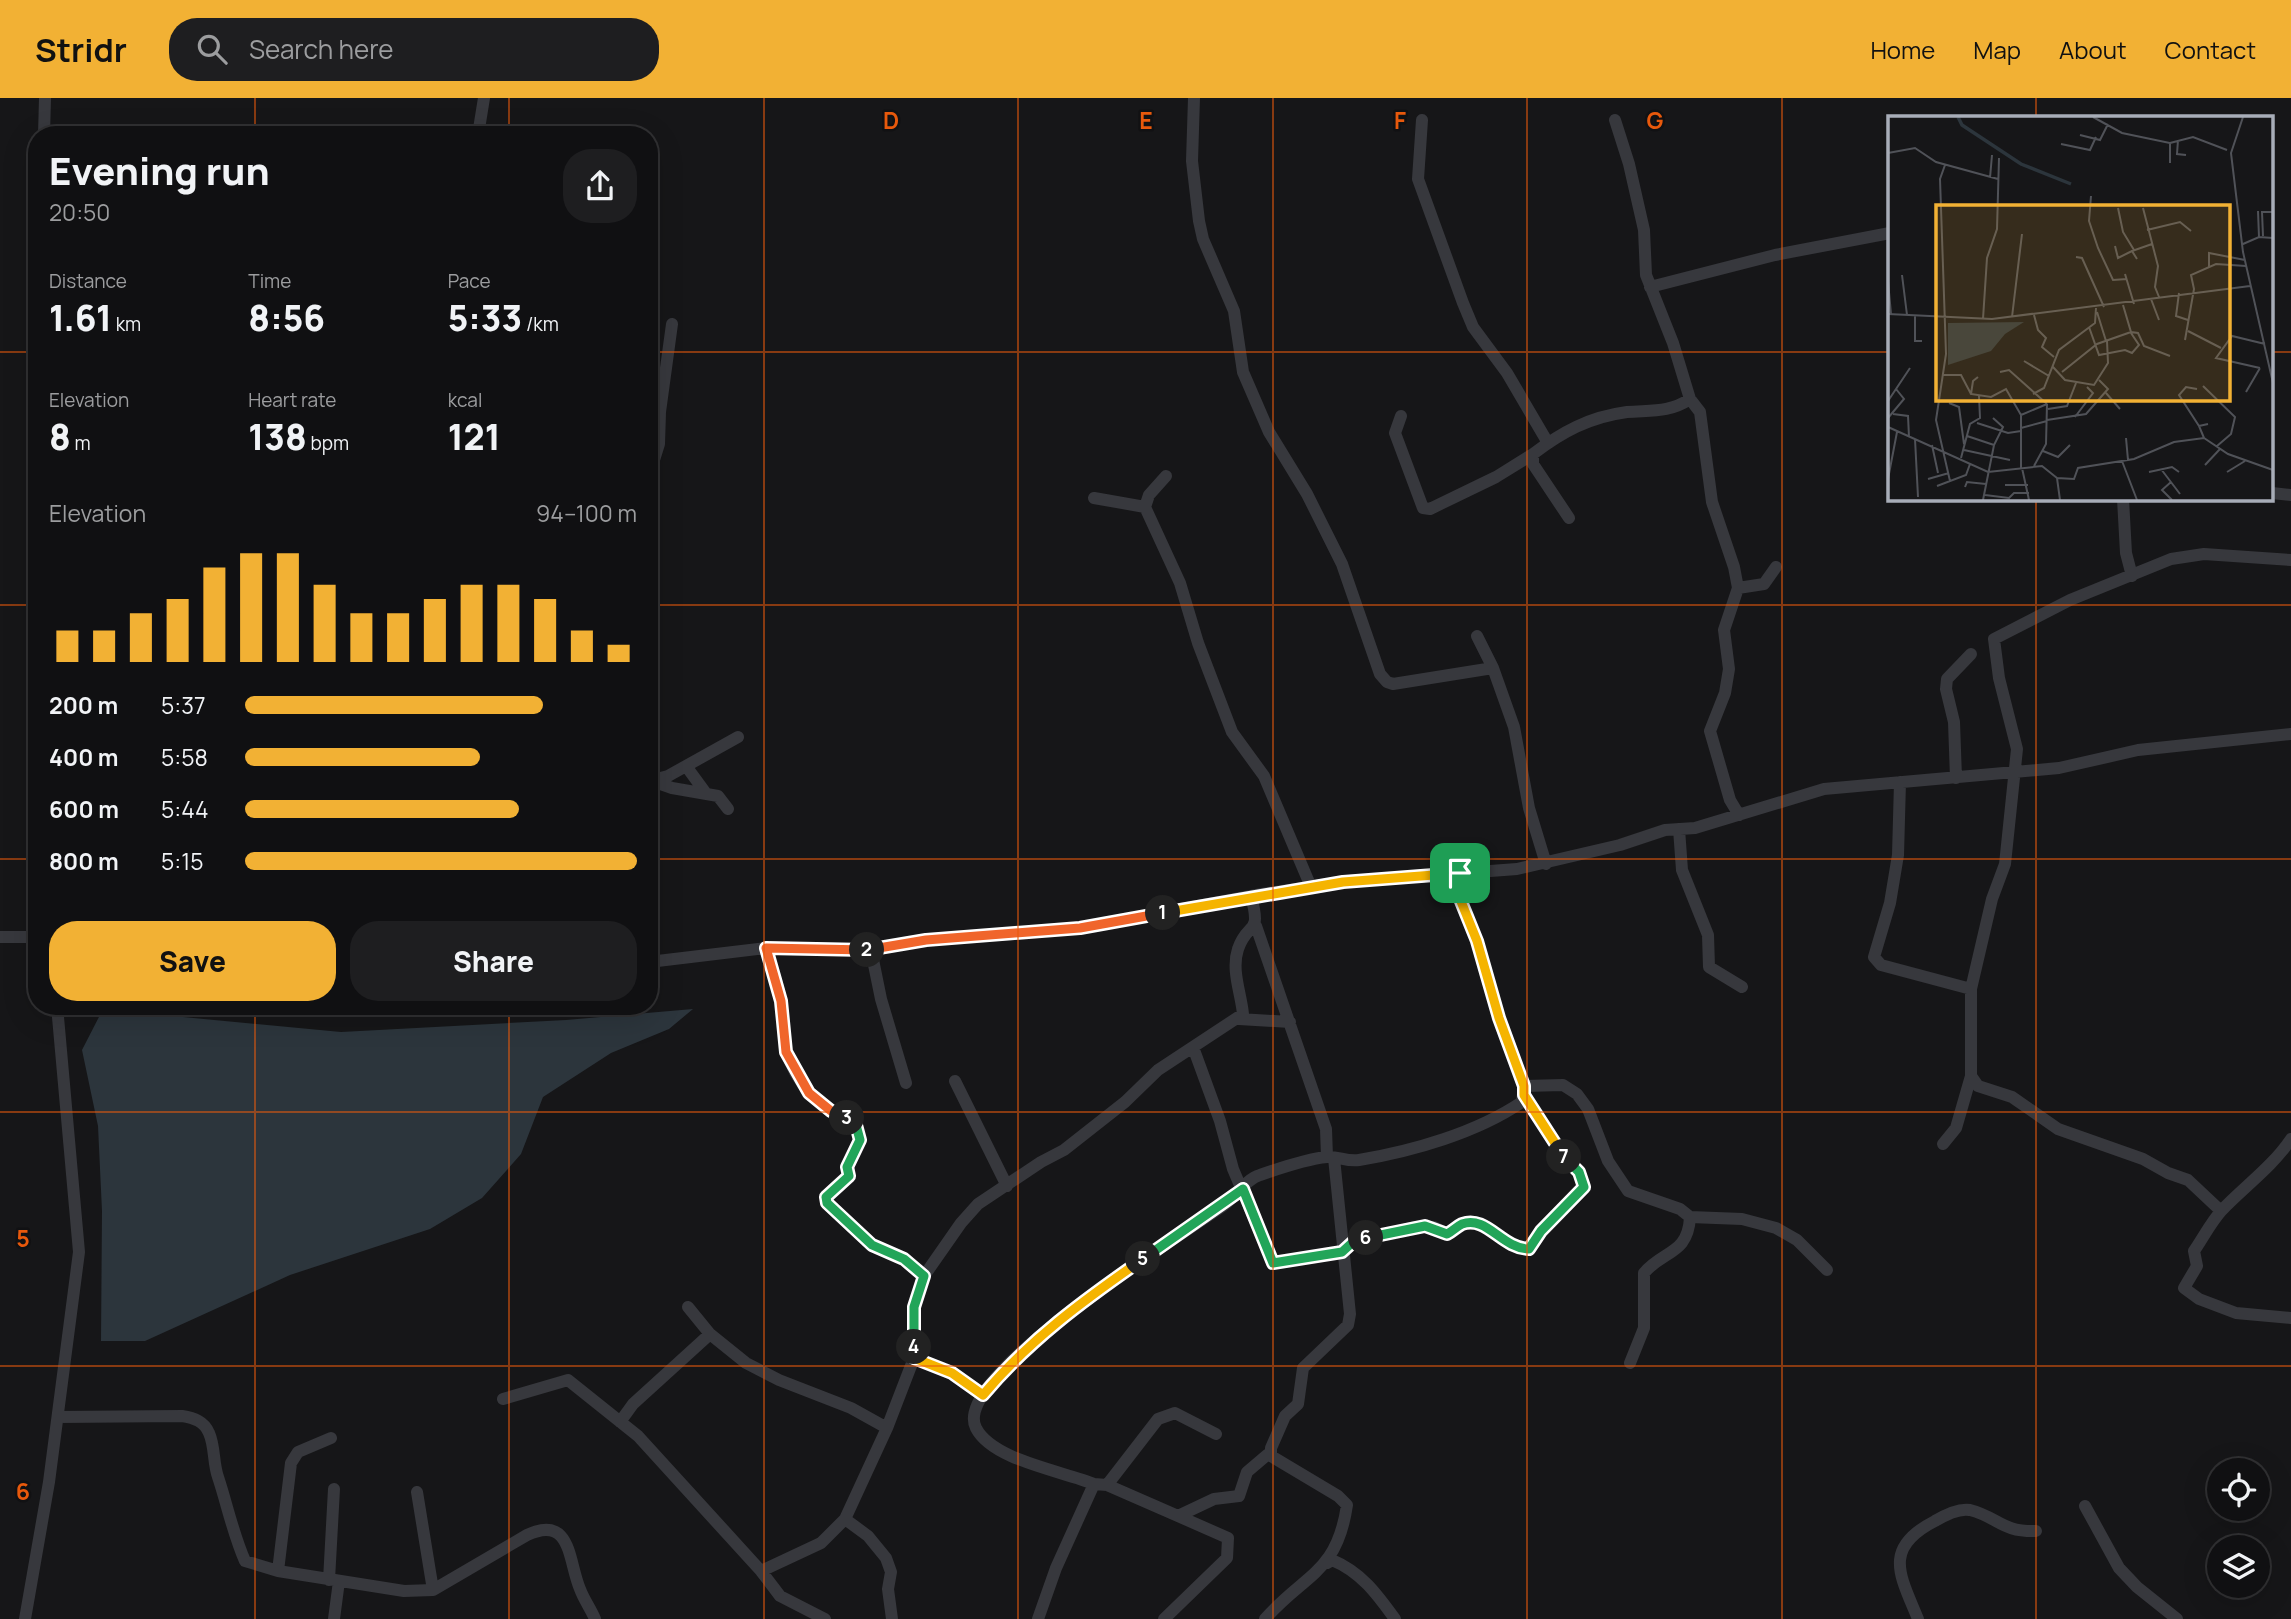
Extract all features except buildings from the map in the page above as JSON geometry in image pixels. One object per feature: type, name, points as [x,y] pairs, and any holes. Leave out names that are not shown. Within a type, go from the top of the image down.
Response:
[{"type":"street","points":[[44,98],[44,126]]},
{"type":"street","points":[[479,126],[484,98]]},
{"type":"street","points":[[1194,98],[1192,161],[1199,221],[1203,239],[1234,311],[1243,372],[1269,432],[1307,494],[1342,564],[1380,674],[1393,684],[1493,668]]},
{"type":"street","points":[[1422,120],[1418,179],[1463,303],[1473,327],[1507,373],[1549,443]]},
{"type":"street","points":[[1615,120],[1644,230],[1646,275],[1673,343],[1690,400],[1700,412],[1712,502],[1734,567],[1738,588],[1724,630],[1729,669],[1725,693],[1710,731],[1730,800],[1739,815]]},
{"type":"street","points":[[1650,287],[1775,255],[1888,233]]},
{"type":"street","points":[[658,447],[672,324]]},
{"type":"street","points":[[1401,416],[1395,426],[1398,442],[1423,508],[1430,509],[1496,477],[1568,428],[1626,412],[1660,412],[1690,400]]},
{"type":"street","points":[[1533,454],[1533,464],[1569,518]]},
{"type":"street","points":[[1166,477],[1149,495],[1144,507],[1180,583],[1198,643],[1233,732],[1264,776],[1311,887]]},
{"type":"street","points":[[1094,498],[1144,507]]},
{"type":"street","points":[[2123,500],[2126,553],[2132,576]]},
{"type":"street","points":[[1943,1144],[1956,1128],[1971,1076],[1971,989],[1992,899],[2005,864],[2016,737],[1999,678],[1994,639],[2057,606],[2189,555],[2291,559]]},
{"type":"street","points":[[1738,588],[1764,584],[1776,567]]},
{"type":"street","points":[[1477,636],[1493,668],[1514,727],[1529,808],[1546,864]]},
{"type":"street","points":[[1956,778],[1954,722],[1946,689],[1947,679],[1971,654]]},
{"type":"street","points":[[658,961],[766,948],[871,950],[926,940],[1080,928],[1311,887],[1546,864],[1658,832],[1695,828],[1824,789],[2082,765],[2138,750],[2291,734]]},
{"type":"street","points":[[658,778],[686,766],[738,737]]},
{"type":"street","points":[[686,766],[705,792]]},
{"type":"street","points":[[1900,782],[1898,855],[1890,903],[1874,957],[1881,964],[1971,989]]},
{"type":"street","points":[[658,784],[671,789],[718,796],[728,808]]},
{"type":"street","points":[[1679,829],[1682,870],[1708,935],[1709,967],[1742,987]]},
{"type":"street","points":[[1193,1047],[1220,1121],[1233,1169],[1273,1263],[1342,1252],[1353,1242],[1378,1234],[1425,1226],[1447,1234],[1459,1225],[1474,1222],[1483,1224],[1517,1249],[1529,1249],[1541,1231],[1584,1187],[1579,1172],[1558,1149],[1524,1091],[1477,941],[1454,884],[1460,873]]},
{"type":"street","points":[[1251,896],[1257,918],[1256,926],[1326,1129],[1350,1314],[1348,1325],[1337,1332],[1303,1368],[1298,1404],[1285,1416],[1271,1448],[1271,1456]]},
{"type":"street","points":[[761,1570],[821,1543],[845,1519],[887,1428],[914,1358],[914,1307],[924,1276],[978,1204],[1064,1150],[1125,1102],[1158,1070],[1239,1019],[1243,1014],[1237,981],[1238,948],[1256,926]]},
{"type":"street","points":[[0,937],[28,937]]},
{"type":"street","points":[[766,948],[781,1001],[784,1038],[791,1062],[809,1093],[831,1111],[852,1119],[859,1134],[860,1140],[847,1167],[849,1176],[826,1197],[827,1203],[872,1245],[904,1259],[924,1276]]},
{"type":"street","points":[[871,950],[881,999],[906,1083]]},
{"type":"street","points":[[25,1619],[58,1417],[79,1252],[58,1015]]},
{"type":"street","points":[[1239,1019],[1290,1022]]},
{"type":"street","points":[[1971,1076],[1978,1086],[2012,1097],[2058,1129],[2143,1159],[2168,1173],[2188,1180],[2221,1211]]},
{"type":"street","points":[[956,1081],[1007,1186]]},
{"type":"street","points":[[1524,1091],[1570,1087],[1588,1108],[1608,1161],[1622,1185],[1634,1194],[1680,1209],[1690,1217],[1742,1219],[1776,1228],[1797,1240],[1827,1270]]},
{"type":"street","points":[[1164,1619],[1227,1558],[1228,1538],[1100,1485],[1011,1455],[991,1445],[976,1429],[974,1419],[983,1395],[1012,1360],[1059,1318],[1243,1189],[1257,1175],[1330,1158],[1358,1160],[1422,1147],[1508,1112],[1522,1102],[1524,1091]]},
{"type":"street","points":[[2291,1139],[2260,1176],[2221,1211],[2194,1251],[2197,1266],[2184,1288],[2199,1299],[2236,1313],[2291,1318]]},
{"type":"street","points":[[1630,1363],[1644,1328],[1644,1273],[1688,1237],[1690,1217]]},
{"type":"street","points":[[688,1307],[710,1334],[746,1363],[779,1380],[851,1408],[887,1428]]},
{"type":"street","points":[[620,1422],[633,1404],[710,1334]]},
{"type":"street","points":[[914,1358],[952,1373],[983,1395]]},
{"type":"street","points":[[503,1399],[568,1380],[638,1436],[761,1570],[780,1596],[825,1619]]},
{"type":"street","points":[[1038,1619],[1056,1567],[1100,1485],[1158,1419],[1175,1413],[1216,1434]]},
{"type":"street","points":[[58,1417],[182,1416],[198,1419],[209,1432],[217,1476],[224,1490],[236,1543],[245,1561],[278,1571],[404,1591],[433,1590],[527,1535],[541,1528],[550,1528],[560,1536],[570,1553],[579,1589],[595,1619]]},
{"type":"street","points":[[278,1571],[291,1463],[298,1452],[331,1438]]},
{"type":"street","points":[[1178,1516],[1214,1499],[1232,1499],[1239,1496],[1247,1472],[1267,1455],[1271,1456],[1338,1496],[1347,1505],[1345,1525],[1327,1563]]},
{"type":"street","points":[[334,1489],[334,1619]]},
{"type":"street","points":[[417,1492],[433,1590]]},
{"type":"street","points":[[2085,1506],[2119,1567],[2137,1587],[2177,1619]]},
{"type":"street","points":[[1919,1619],[1898,1572],[1902,1547],[1911,1536],[1950,1513],[1969,1510],[2016,1532],[2036,1531]]},
{"type":"street","points":[[845,1519],[868,1536],[886,1558],[891,1572],[888,1590],[892,1619]]},
{"type":"street","points":[[1265,1619],[1332,1560],[1353,1571],[1374,1589],[1395,1619]]},
{"type":"shaded area","points":[[693,1009],[669,1029],[611,1053],[543,1097],[521,1154],[482,1198],[430,1229],[290,1275],[145,1341],[101,1341],[102,1211],[98,1126],[82,1050],[100,1015],[162,1015],[341,1032],[658,1015],[658,1012]]},
{"type":"route","points":[[1460,873],[1454,884],[1477,941],[1499,1018],[1524,1086],[1524,1095],[1554,1138],[1558,1149],[1583,1180],[1584,1187],[1541,1231],[1529,1249],[1517,1249],[1500,1240],[1483,1224],[1474,1222],[1459,1225],[1447,1234],[1434,1227],[1425,1226],[1378,1234],[1353,1242],[1342,1252],[1273,1263],[1243,1189],[1226,1204],[1149,1254],[1059,1318],[1012,1360],[983,1395],[952,1373],[914,1358],[914,1307],[924,1276],[904,1259],[872,1245],[827,1203],[826,1197],[849,1176],[847,1167],[860,1140],[859,1134],[852,1119],[821,1105],[809,1093],[786,1052],[781,1001],[766,948],[871,950],[926,940],[1080,928],[1262,894],[1343,882],[1460,873]]}]
